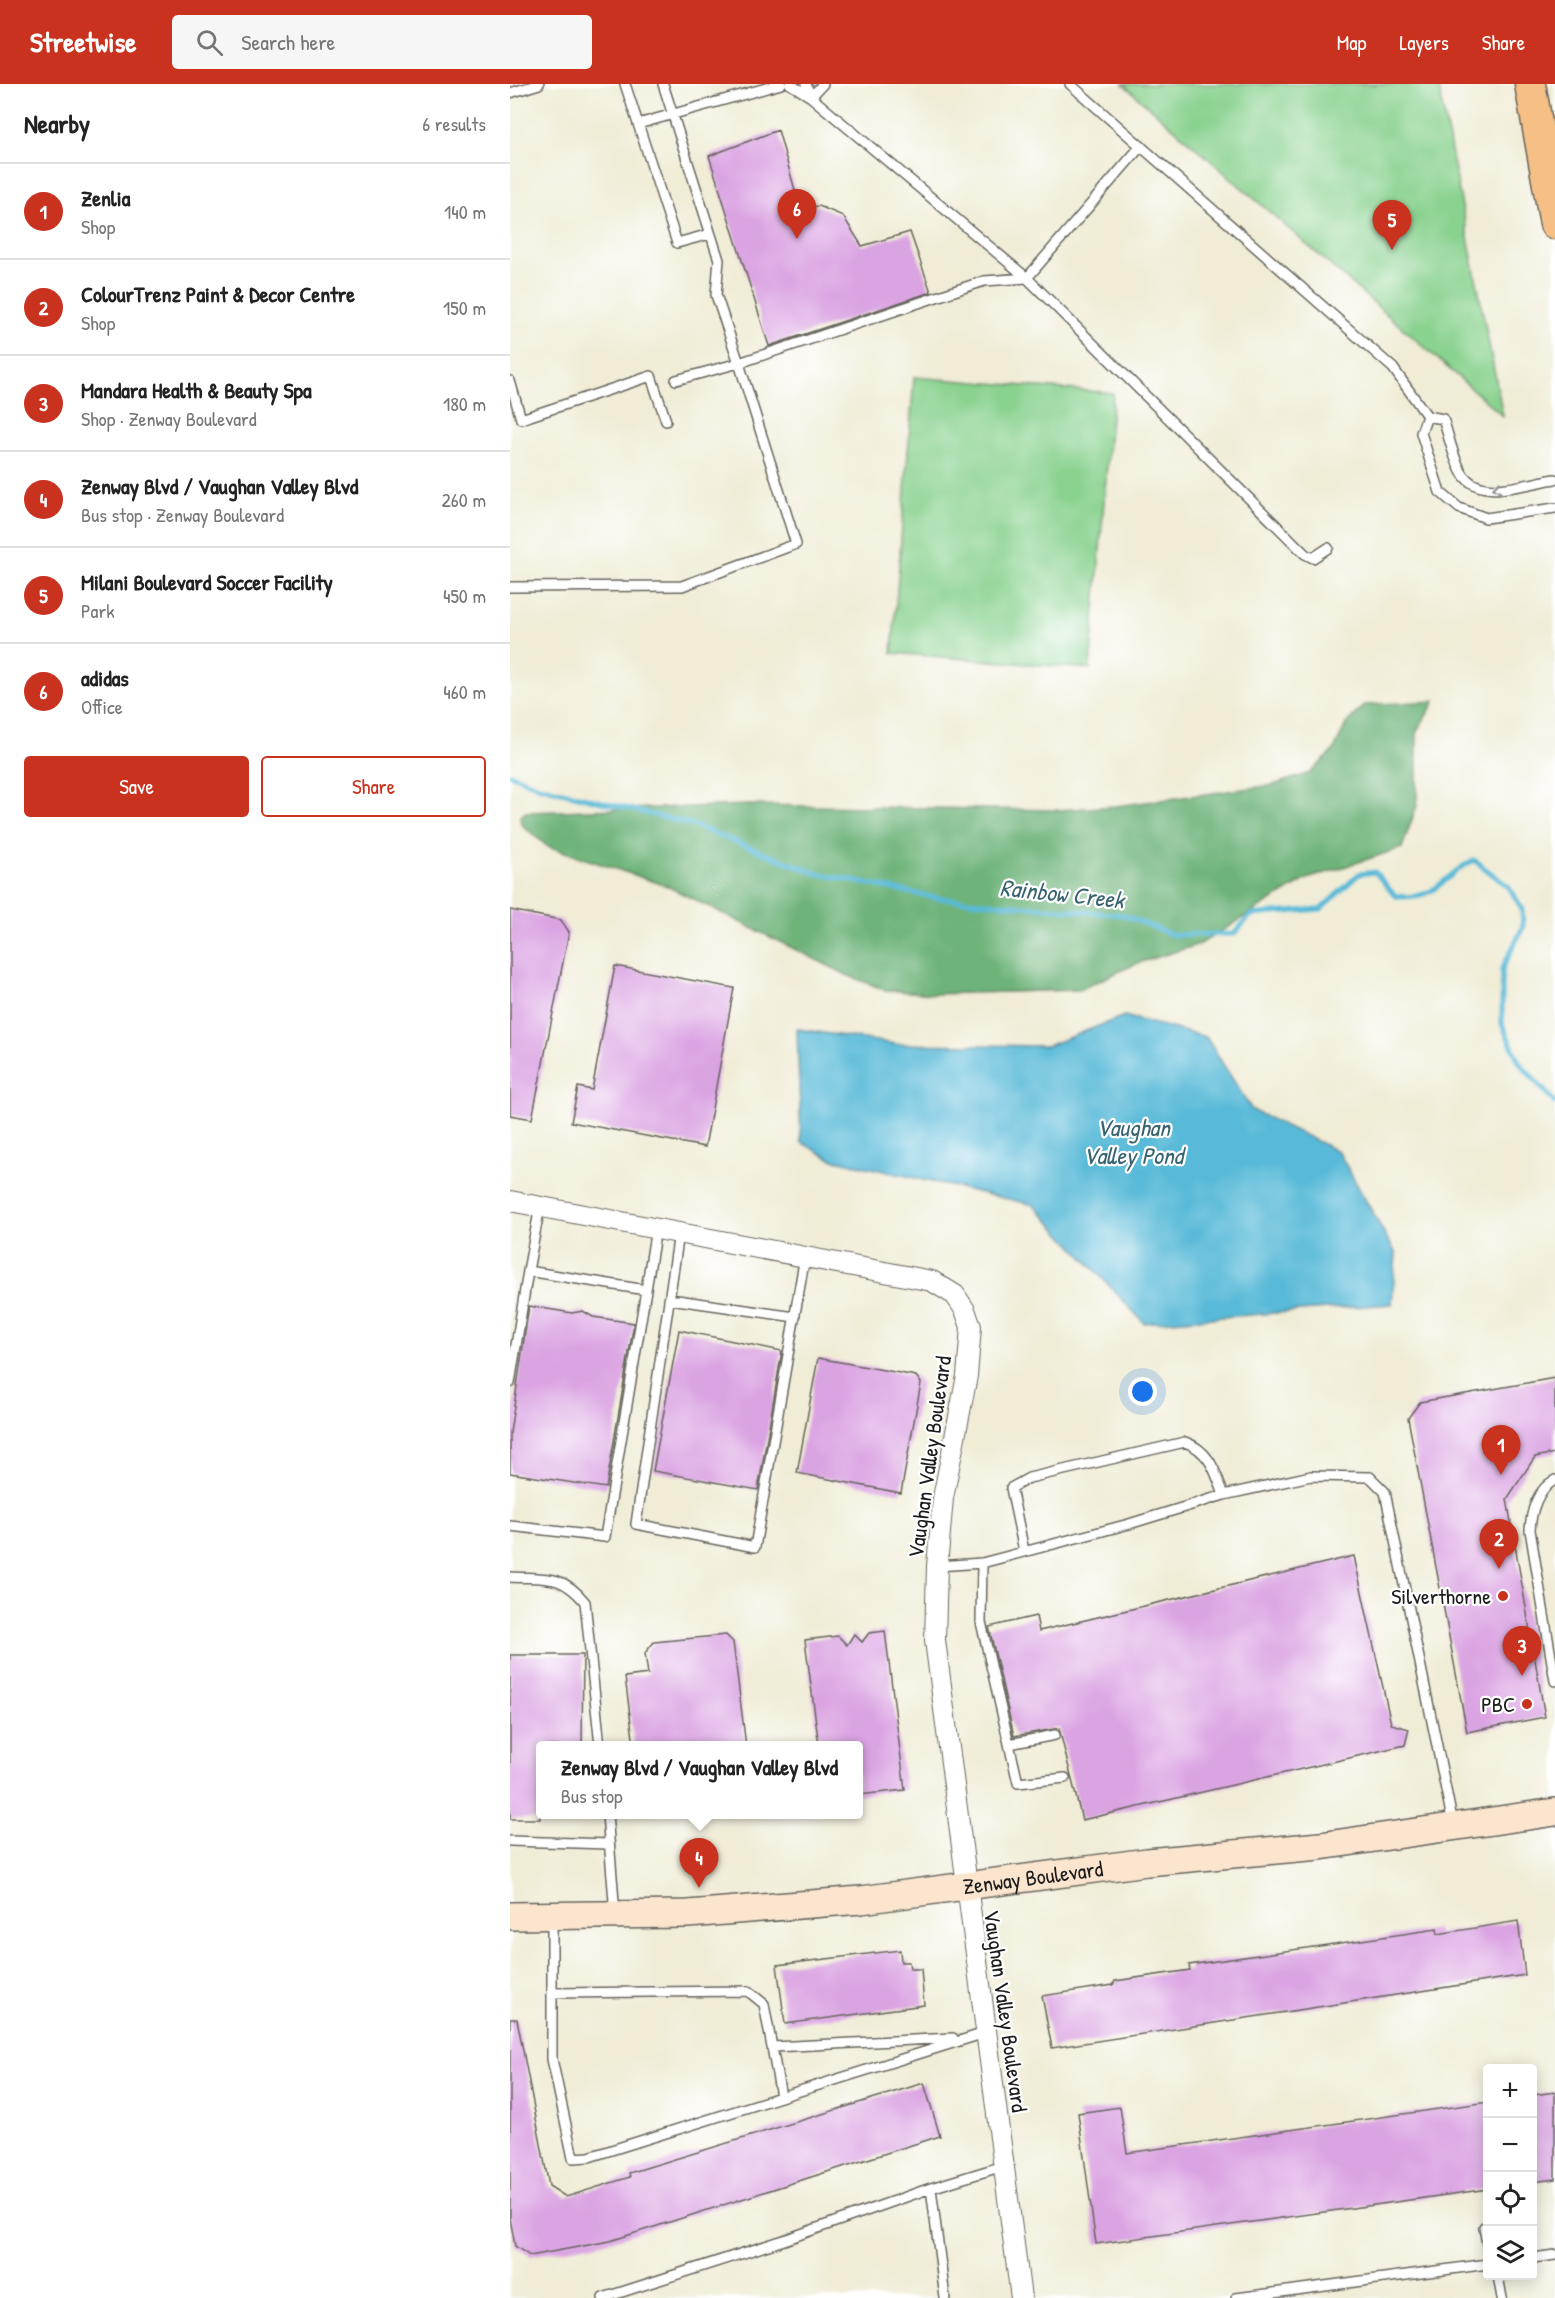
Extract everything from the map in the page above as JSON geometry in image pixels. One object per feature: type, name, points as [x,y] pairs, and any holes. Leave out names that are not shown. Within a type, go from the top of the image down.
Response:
[{"type":"main road","points":[[1530,84],[1555,224]]},
{"type":"street","name":"Vaughan Valley Boulevard","points":[[510,1201],[932,1281],[955,1295],[965,1310],[972,1327],[967,1376],[943,1498],[937,1566],[935,1640],[965,1886],[978,2035],[1003,2166],[1021,2298]]},
{"type":"street","name":"Zenway Boulevard","points":[[510,1916],[688,1914],[861,1900],[1147,1862],[1320,1846],[1555,1812]]},
{"type":"lane","points":[[510,93],[539,84]]},
{"type":"lane","points":[[625,84],[677,243],[710,234]]},
{"type":"lane","points":[[510,586],[682,586],[796,544],[716,295],[719,260],[663,84]]},
{"type":"lane","points":[[638,124],[781,84]]},
{"type":"lane","points":[[790,84],[811,97],[1027,278],[1305,554],[1313,558],[1329,548]]},
{"type":"lane","points":[[806,84],[811,97]]},
{"type":"lane","points":[[811,97],[823,84]]},
{"type":"lane","points":[[1070,84],[1393,368],[1427,416],[1443,419],[1462,472],[1473,486],[1489,490],[1555,479]]},
{"type":"lane","points":[[676,380],[739,363],[984,281],[1027,278],[1141,146]]},
{"type":"lane","points":[[510,381],[521,419],[651,376],[666,421]]},
{"type":"lane","points":[[1427,416],[1421,433],[1440,492],[1459,508],[1486,518],[1555,508]]},
{"type":"lane","points":[[510,1383],[540,1206]]},
{"type":"lane","points":[[510,1526],[605,1537],[656,1228]]},
{"type":"lane","points":[[679,1233],[636,1524],[754,1547],[804,1257]]},
{"type":"lane","points":[[528,1271],[646,1290]]},
{"type":"lane","points":[[670,1299],[795,1317]]},
{"type":"lane","points":[[1024,1551],[1011,1488],[1029,1478],[1185,1442],[1199,1447],[1212,1466],[1224,1495]]},
{"type":"lane","points":[[937,1566],[982,1563],[1129,1524],[1224,1495],[1311,1476],[1370,1477],[1385,1492],[1454,1827]]},
{"type":"lane","points":[[1555,1480],[1539,1496],[1531,1518],[1533,1557],[1550,1626],[1555,1681]]},
{"type":"lane","points":[[982,1563],[981,1622],[1018,1783],[1065,1778]]},
{"type":"lane","points":[[510,1577],[562,1580],[573,1587],[585,1602],[599,1741]]},
{"type":"lane","points":[[1009,1744],[1055,1735]]},
{"type":"lane","points":[[607,1819],[616,1915]]},
{"type":"lane","points":[[510,1841],[609,1844]]},
{"type":"lane","points":[[552,1916],[552,2059],[573,2158],[589,2157],[978,2035]]},
{"type":"lane","points":[[553,1993],[748,1991],[764,2004],[782,2096]]},
{"type":"lane","points":[[773,2047],[978,2035]]},
{"type":"lane","points":[[603,2298],[1003,2166]]},
{"type":"lane","points":[[931,2188],[945,2298]]},
{"type":"lane","points":[[1537,2257],[1555,2255]]},
{"type":"lane","points":[[1236,2298],[1483,2265]]},
{"type":"lane","points":[[1499,2280],[1502,2298]]},
{"type":"lane","points":[[1321,2287],[1323,2298]]},
{"type":"green space","points":[[1123,84],[1438,84],[1503,416]]},
{"type":"green space","points":[[914,377],[1113,393],[1090,669],[892,653]]},
{"type":"green space","points":[[1435,701],[1417,731],[1417,805],[1402,848],[1307,879],[1200,944],[1138,963],[1079,990],[934,994],[885,990],[847,975],[667,886],[547,846],[521,824],[520,816],[526,812],[750,805],[1058,810],[1116,806],[1273,785],[1310,773],[1334,750],[1346,724],[1364,705]]},
{"type":"water","name":"Vaughan Valley Pond","points":[[1124,1016],[1206,1037],[1252,1110],[1338,1151],[1396,1254],[1392,1304],[1144,1323],[1034,1205],[831,1159],[801,1142],[797,1029],[896,1044],[1047,1046]]},
{"type":"building","points":[[778,130],[800,208],[819,206],[843,216],[862,246],[910,232],[931,292],[769,346],[709,156]]},
{"type":"building","points":[[510,910],[561,920],[569,932],[532,1119],[510,1115]]},
{"type":"building","points":[[615,966],[734,988],[705,1147],[571,1122],[578,1087],[592,1090]]},
{"type":"building","points":[[529,1306],[572,1313],[583,1311],[593,1317],[634,1323],[606,1488],[510,1473],[510,1433]]},
{"type":"building","points":[[679,1330],[782,1351],[758,1490],[653,1471]]},
{"type":"building","points":[[818,1358],[916,1376],[921,1383],[901,1493],[797,1473]]},
{"type":"building","points":[[1555,1378],[1555,1453],[1535,1457],[1507,1499],[1545,1717],[1467,1732],[1408,1418],[1420,1402]]},
{"type":"building","points":[[1354,1556],[1391,1724],[1409,1729],[1405,1745],[1082,1820],[1059,1728],[1014,1736],[989,1627],[1036,1616],[1039,1631]]},
{"type":"building","points":[[885,1631],[905,1790],[863,1794],[863,1741],[818,1741],[805,1640],[838,1636],[847,1645],[854,1634],[862,1642],[869,1633]]},
{"type":"building","points":[[726,1635],[733,1642],[745,1741],[633,1741],[625,1677],[648,1674],[645,1653],[654,1642]]},
{"type":"building","points":[[510,1655],[583,1655],[582,1741],[536,1741],[536,1819],[510,1819]]},
{"type":"building","points":[[1518,1921],[1525,1975],[1052,2048],[1042,1996],[1113,1985],[1115,1981],[1190,1970],[1189,1965],[1437,1929],[1438,1934]]},
{"type":"building","points":[[900,1950],[901,1962],[909,1962],[910,1969],[921,1969],[924,2005],[785,2024],[777,1965]]},
{"type":"building","points":[[510,2019],[517,2019],[549,2186],[566,2197],[630,2177],[629,2173],[924,2083],[940,2136],[610,2241],[530,2256],[515,2246],[510,2218]]},
{"type":"building","points":[[1555,2092],[1555,2179],[1537,2181],[1537,2118],[1537,2094]]},
{"type":"building","points":[[1483,2103],[1483,2190],[1096,2244],[1078,2113],[1120,2107],[1127,2153]]},
{"type":"waterway","name":"Rainbow Creek","points":[[510,774],[538,786],[693,825],[815,873],[937,898],[1123,915],[1173,935],[1234,934],[1251,915],[1321,909],[1359,874],[1375,872],[1395,896],[1421,895],[1438,886],[1474,860],[1509,887],[1522,909],[1523,927],[1502,969],[1502,1024],[1519,1062],[1555,1103]]},
{"type":"place","name":"adidas","points":[[797,239]]},
{"type":"place","name":"Milani Boulevard Soccer Facility","points":[[1392,250]]},
{"type":"place","name":"Zenlia","points":[[1501,1475]]},
{"type":"place","name":"ColourTrenz Paint & Decor Centre","points":[[1499,1569]]},
{"type":"place","name":"Silverthorne","points":[[1503,1596]]},
{"type":"place","name":"Mandara Health & Beauty Spa","points":[[1522,1676]]},
{"type":"place","name":"PBC","points":[[1527,1704]]},
{"type":"place","name":"Zenway Blvd / Vaughan Valley Blvd","points":[[699,1888]]}]
